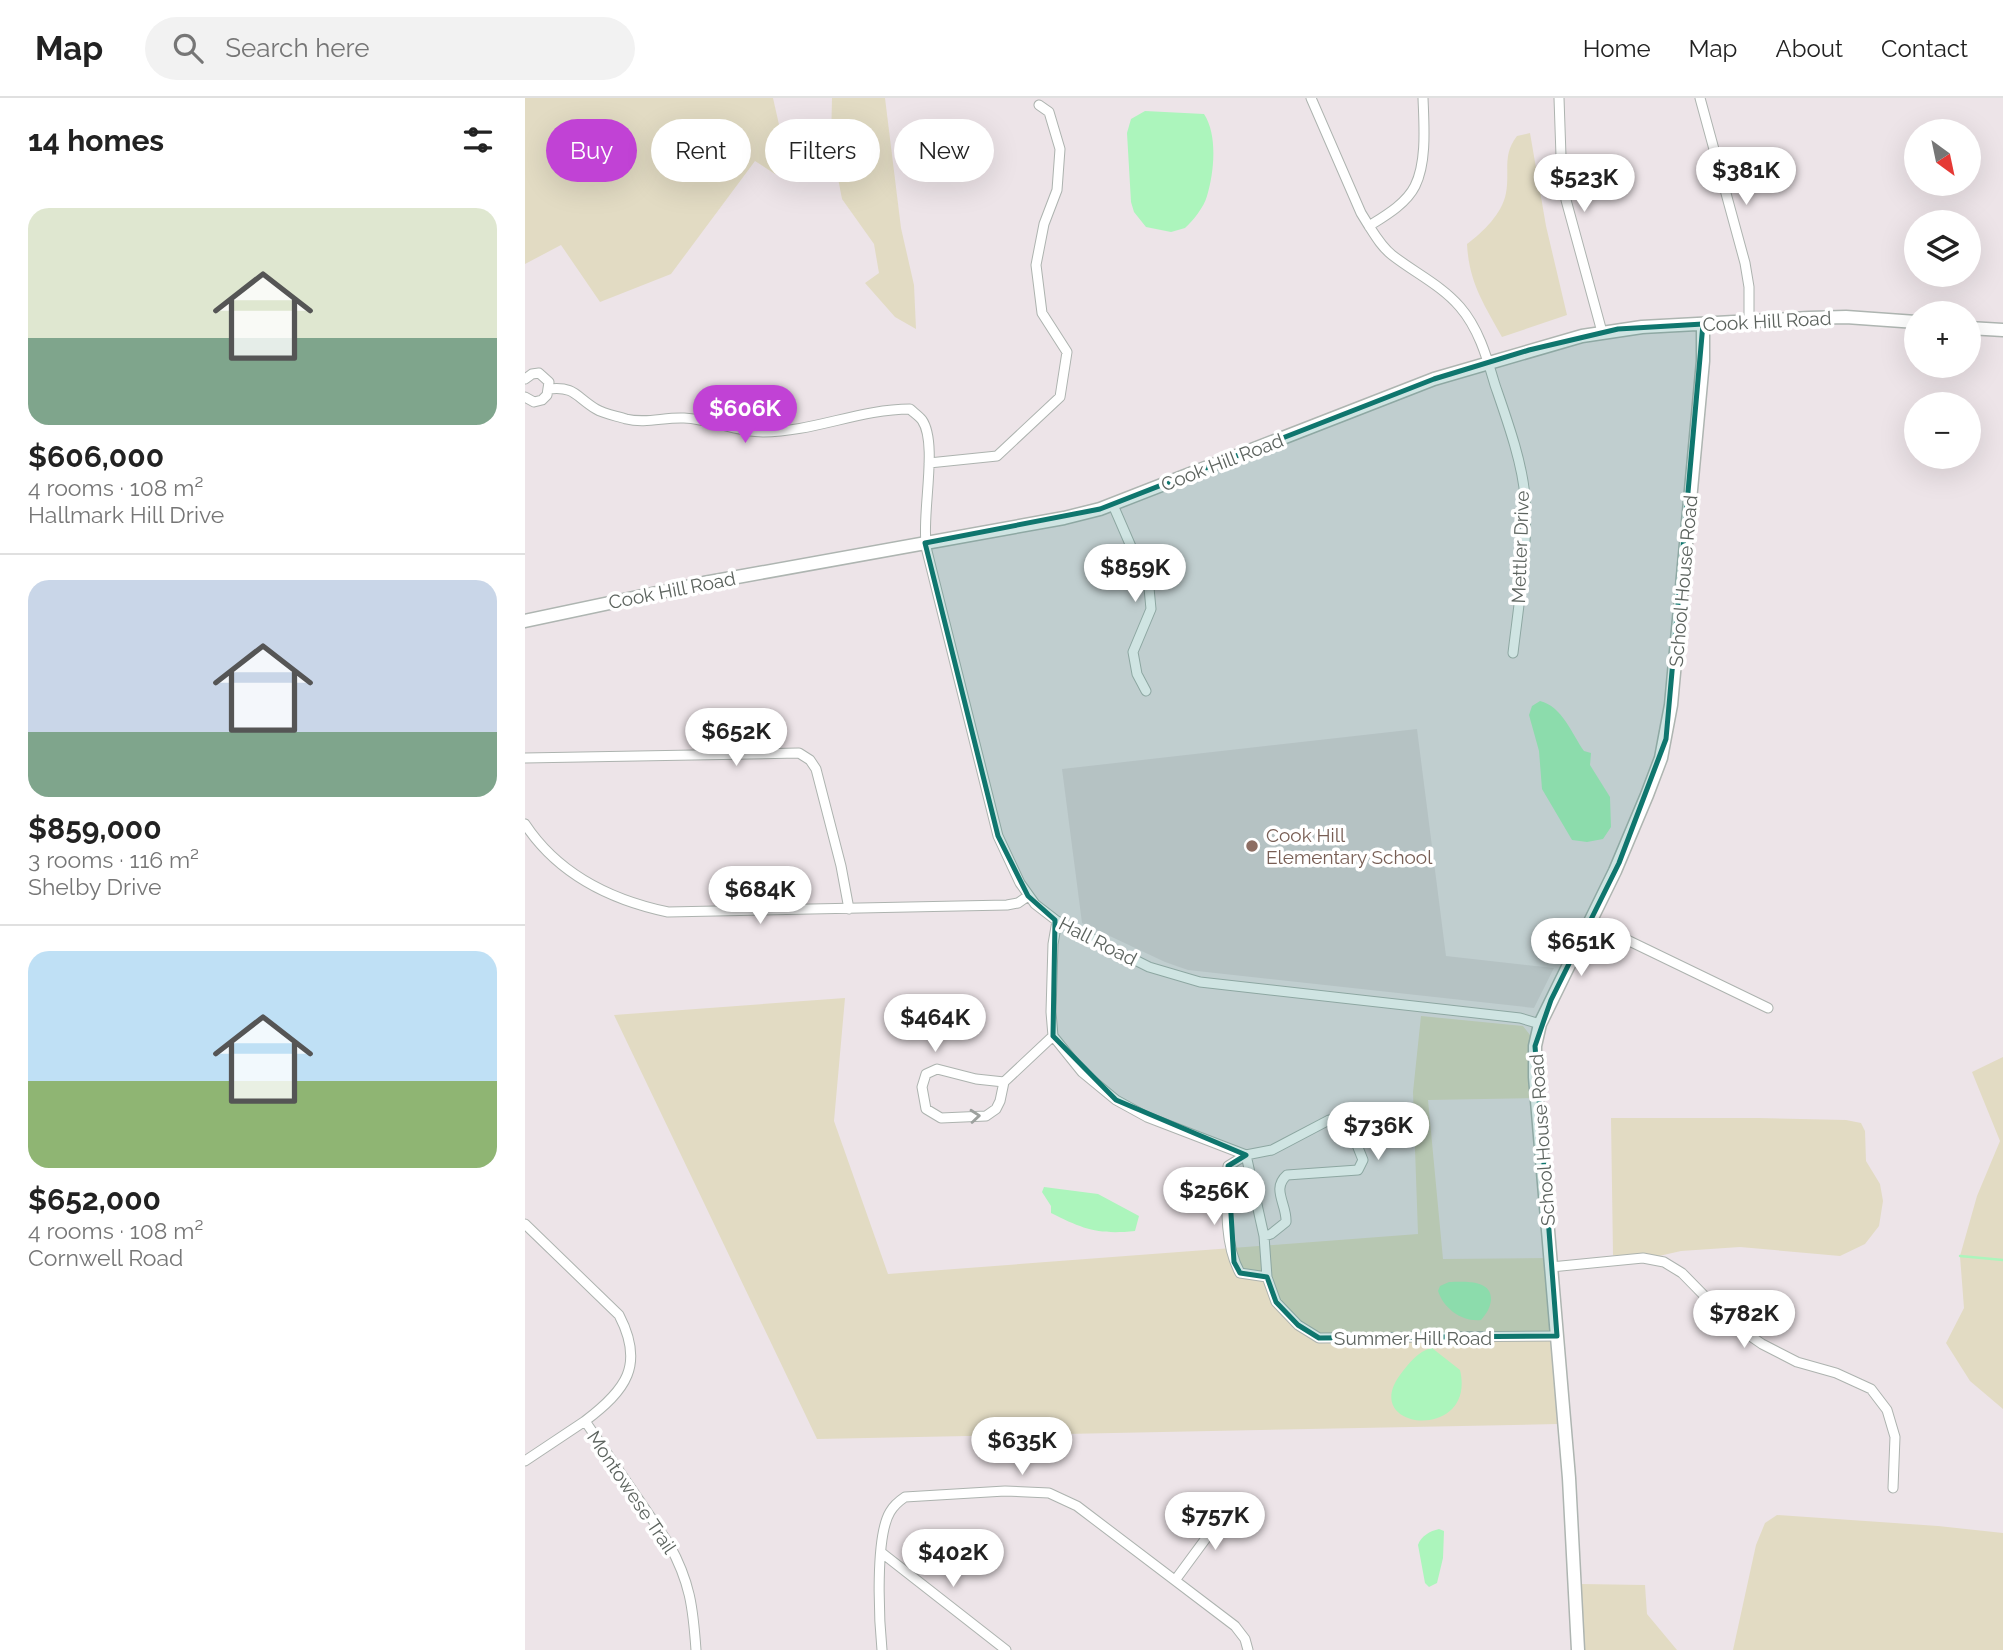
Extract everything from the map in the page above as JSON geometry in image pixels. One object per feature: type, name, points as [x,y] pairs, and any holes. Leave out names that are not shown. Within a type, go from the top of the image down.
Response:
[{"type":"street","name":"Mettler Drive","points":[[1311,98],[1369,226],[1392,255],[1430,281],[1461,307],[1478,336],[1488,362],[1510,430],[1525,497],[1524,552],[1513,653]]},
{"type":"street","points":[[1369,226],[1406,198],[1415,186],[1422,167],[1423,98]]},
{"type":"street","points":[[1559,98],[1566,200],[1602,332]]},
{"type":"street","points":[[1700,98],[1745,263],[1749,287],[1749,321]]},
{"type":"street","points":[[929,463],[997,456],[1060,397],[1067,352],[1042,313],[1036,265],[1044,224],[1057,190],[1060,149],[1049,112],[1039,105]]},
{"type":"street","name":"Cook Hill Road","points":[[525,621],[654,593],[1064,518],[1113,505],[1409,388],[1488,362],[1602,332],[1642,327],[1846,317],[1904,321]]},
{"type":"street","name":"School House Road","points":[[1578,1650],[1569,1488],[1535,1077],[1535,1046],[1540,1024],[1615,871],[1647,795],[1661,758],[1668,728],[1705,337],[1703,324]]},
{"type":"street","points":[[1981,329],[2003,330]]},
{"type":"street","points":[[525,379],[531,374],[539,373],[549,382],[549,389],[542,400],[534,402],[525,397]]},
{"type":"street","name":"Hall Road","points":[[549,389],[563,387],[576,392],[597,410],[629,420],[650,422],[682,418],[762,432],[816,426],[885,409],[910,409],[923,421],[929,440],[925,543],[997,836],[1013,872],[1028,896],[1042,910],[1057,921],[1149,967],[1200,982],[1520,1018],[1540,1024]]},
{"type":"street","points":[[1113,505],[1149,588],[1151,609],[1133,652],[1137,674],[1146,691]]},
{"type":"street","points":[[525,758],[799,753],[817,769],[849,909]]},
{"type":"street","points":[[525,824],[555,860],[593,887],[642,906],[688,913],[1007,905],[1017,903],[1028,896]]},
{"type":"street","points":[[1057,921],[1053,944],[1053,1036],[1082,1072],[1116,1100],[1147,1118],[1246,1155]]},
{"type":"street","points":[[1590,922],[1769,1009]]},
{"type":"street","points":[[1004,1082],[977,1079],[937,1069],[926,1074],[922,1087],[926,1109],[941,1118],[986,1116],[996,1109],[1004,1082],[1053,1036]]},
{"type":"street","points":[[1264,1236],[1286,1222],[1287,1213],[1279,1190],[1280,1180],[1287,1175],[1358,1170],[1363,1160],[1353,1135],[1343,1122],[1329,1120],[1272,1150],[1246,1155],[1228,1167],[1227,1215],[1234,1262],[1240,1273],[1267,1278]]},
{"type":"street","name":"Summer Hill Road","points":[[1246,1155],[1264,1236],[1267,1278],[1276,1302],[1298,1325],[1319,1338],[1557,1336]]},
{"type":"street","name":"Montowese Trail","points":[[525,1224],[619,1315],[628,1333],[631,1358],[624,1384],[608,1403],[585,1420],[680,1564],[690,1590],[696,1650]]},
{"type":"street","points":[[1551,1267],[1643,1258],[1664,1262],[1682,1273],[1730,1322],[1762,1345],[1797,1362],[1836,1373],[1871,1389],[1887,1410],[1895,1437],[1893,1488]]},
{"type":"street","points":[[525,1461],[585,1420]]},
{"type":"street","points":[[882,1650],[880,1576],[888,1514],[905,1497],[1005,1491],[1049,1493],[1077,1506],[1177,1579],[1235,1626],[1245,1639],[1248,1650]]},
{"type":"street","points":[[1177,1579],[1229,1507]]},
{"type":"street","points":[[882,1553],[1006,1650]]},
{"type":"highlighted area","points":[[1703,324],[1666,739],[1619,863],[1551,1000],[1535,1046],[1557,1336],[1319,1338],[1298,1325],[1276,1302],[1267,1277],[1240,1273],[1234,1262],[1228,1166],[1246,1155],[1116,1100],[1053,1036],[1055,920],[1028,896],[998,836],[925,543],[1100,509],[1434,379],[1529,350],[1618,329]]},
{"type":"shaded area","points":[[525,98],[773,98],[778,119],[765,119],[765,168],[755,161],[751,166],[751,119],[651,119],[651,182],[739,182],[671,274],[600,302],[561,245],[525,264]]},
{"type":"shaded area","points":[[832,98],[885,98],[901,228],[914,285],[916,329],[895,317],[865,283],[879,273],[874,244],[842,199],[839,182],[880,182],[880,119],[832,119]]},
{"type":"shaded area","points":[[1145,111],[1204,114],[1211,132],[1213,165],[1206,200],[1185,228],[1171,232],[1146,227],[1134,212],[1131,202],[1127,133],[1131,119]]},
{"type":"shaded area","points":[[1530,133],[1546,226],[1567,315],[1502,337],[1474,282],[1467,244],[1485,228],[1504,201],[1507,163],[1512,143],[1517,136]]},
{"type":"shaded area","points":[[1540,701],[1548,704],[1560,715],[1584,751],[1591,753],[1590,765],[1610,797],[1611,827],[1603,839],[1587,842],[1572,840],[1542,789],[1539,751],[1529,715],[1532,706]]},
{"type":"shaded area","name":"Cook Hill Elementary School","points":[[1417,729],[1446,956],[1554,968],[1534,1008],[1188,970],[1082,923],[1062,769]]},
{"type":"shaded area","points":[[845,998],[834,1121],[888,1274],[1418,1234],[1413,1092],[1421,1016],[1523,1026],[1530,1035],[1534,1098],[1428,1100],[1443,1259],[1546,1258],[1557,1424],[817,1439],[614,1015]]},
{"type":"shaded area","points":[[2003,1057],[2003,1409],[1970,1381],[1946,1343],[1964,1308],[1960,1256],[1977,1196],[2000,1141],[1972,1072]]},
{"type":"shaded area","points":[[1611,1118],[1758,1118],[1846,1120],[1861,1123],[1865,1131],[1866,1161],[1880,1184],[1883,1201],[1879,1226],[1865,1244],[1840,1256],[1740,1247],[1681,1251],[1659,1256],[1613,1255]]},
{"type":"shaded area","points":[[1044,1187],[1098,1194],[1139,1216],[1135,1231],[1101,1231],[1062,1219],[1051,1213],[1051,1206],[1042,1192]]},
{"type":"shaded area","points":[[1449,1282],[1476,1283],[1487,1288],[1491,1303],[1481,1320],[1467,1319],[1449,1309],[1438,1291],[1440,1286]]},
{"type":"shaded area","points":[[1432,1348],[1460,1370],[1461,1393],[1452,1409],[1438,1418],[1421,1420],[1405,1417],[1394,1408],[1392,1394],[1400,1375],[1410,1362]]},
{"type":"shaded area","points":[[1777,1515],[2003,1533],[2003,1650],[1733,1650],[1756,1545],[1765,1523]]},
{"type":"shaded area","points":[[1439,1529],[1444,1531],[1443,1558],[1437,1583],[1429,1587],[1425,1583],[1418,1545],[1426,1534]]},
{"type":"shaded area","points":[[1581,1584],[1645,1585],[1647,1614],[1677,1650],[1584,1650]]},
{"type":"waterway","points":[[1960,1256],[2003,1260]]},
{"type":"place","name":"Cook Hill Elementary School","points":[[1252,846]]}]
